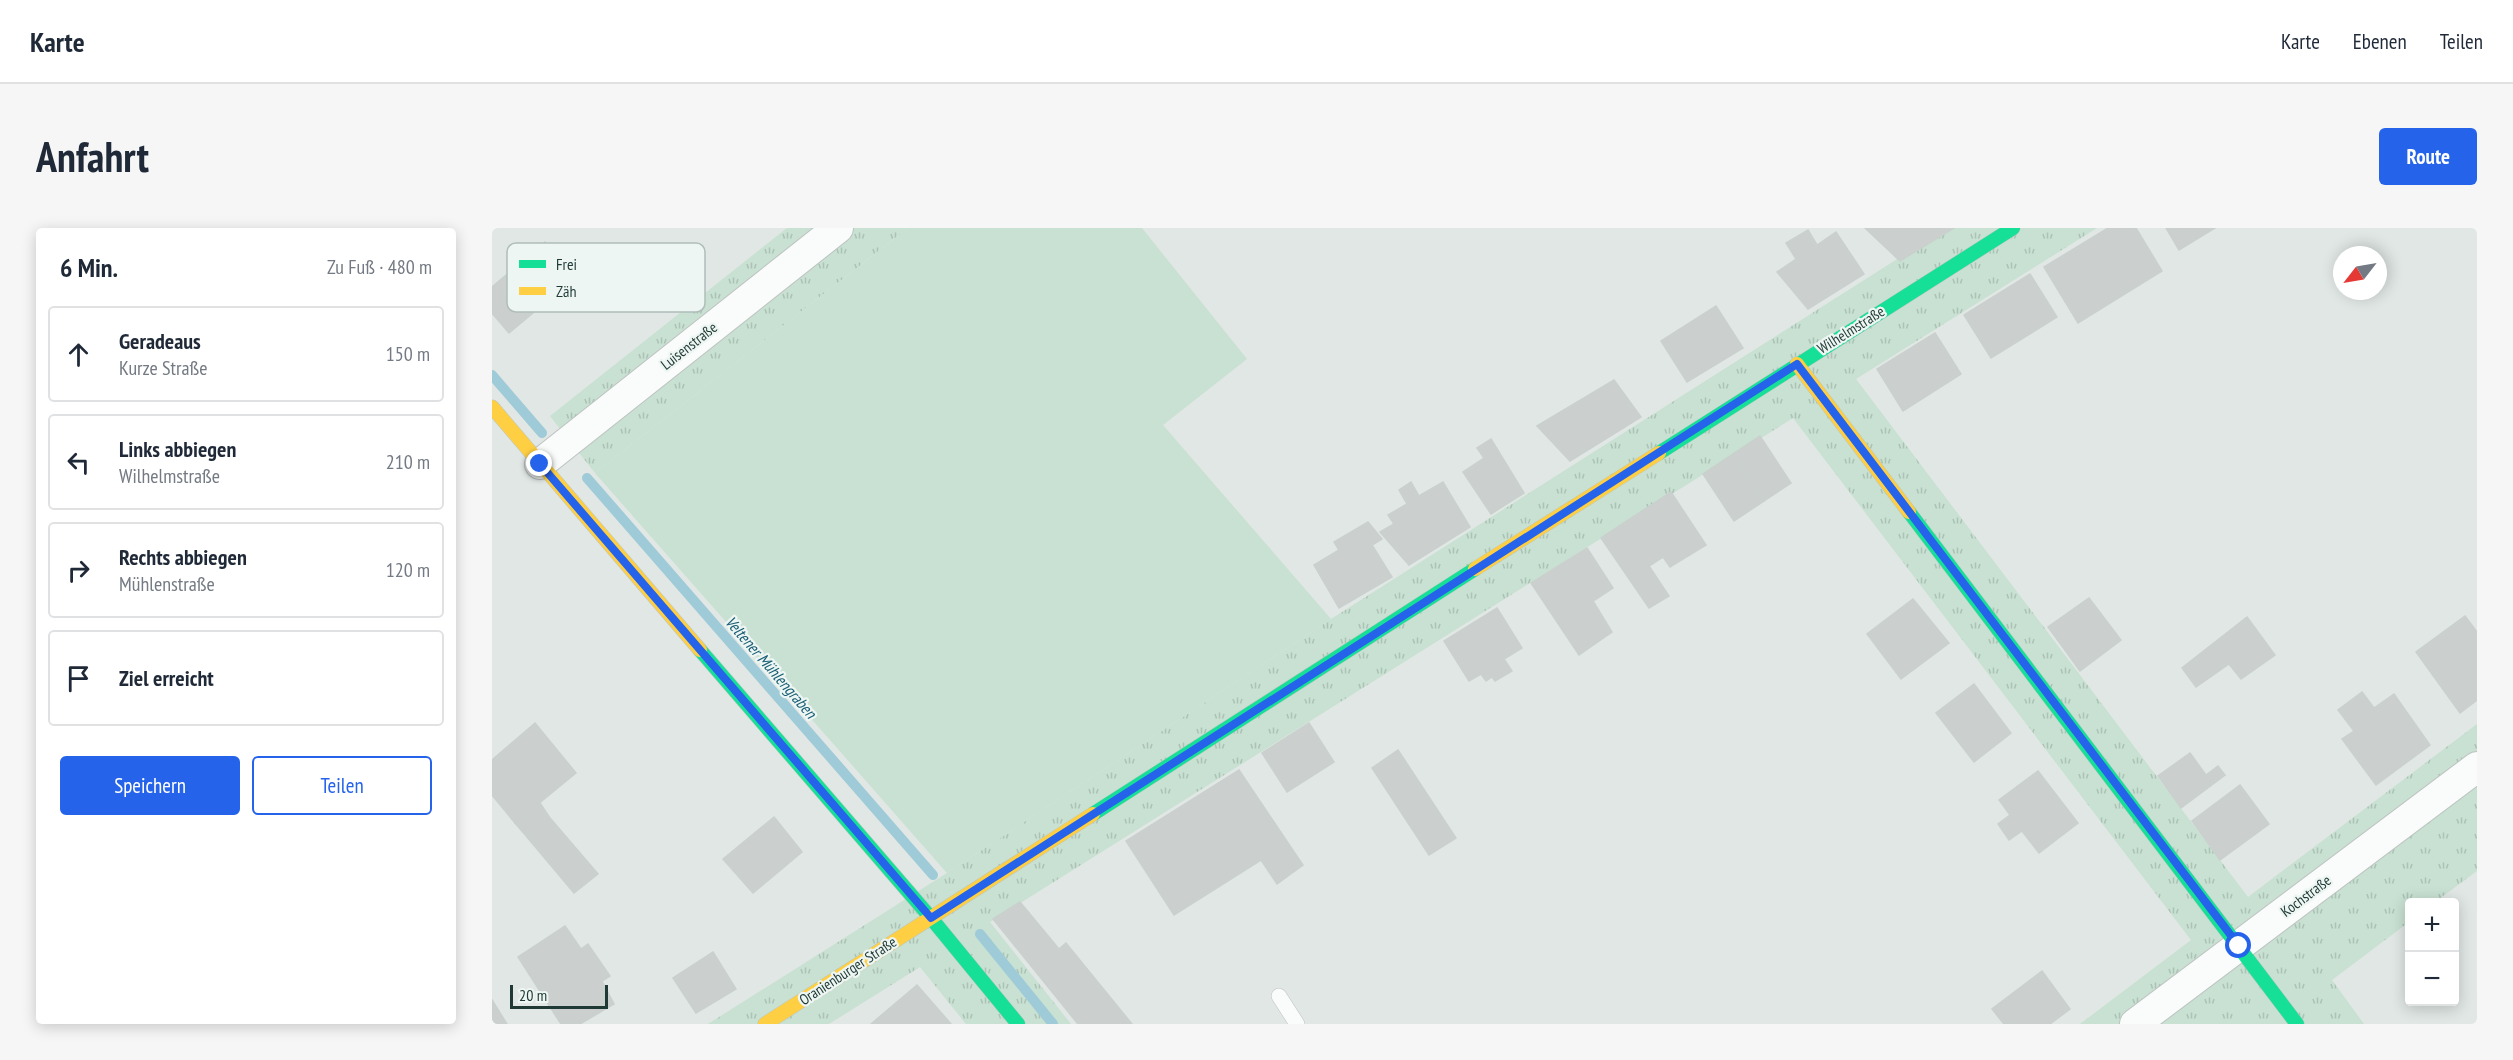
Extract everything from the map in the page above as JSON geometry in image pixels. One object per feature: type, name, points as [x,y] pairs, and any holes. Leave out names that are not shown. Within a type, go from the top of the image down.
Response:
[{"type":"street","name":"Luisenstraße","points":[[540,464],[838,228]]},
{"type":"street","name":"Wilhelmstraße","points":[[931,918],[2013,228]]},
{"type":"street","points":[[1797,364],[2297,1024]]},
{"type":"street","points":[[492,407],[931,918],[1018,1024]]},
{"type":"street","name":"Kochstraße","points":[[2135,1024],[2477,767]]},
{"type":"street","name":"Oranienburger Straße","points":[[765,1024],[931,918]]},
{"type":"lane","points":[[1279,996],[1297,1024]]},
{"type":"green space","points":[[787,228],[908,228],[595,473],[550,416],[681,312],[705,312],[705,293]]},
{"type":"green space","points":[[908,228],[1142,228],[1247,359],[1163,425],[1331,619],[947,873],[595,473]]},
{"type":"green space","points":[[1946,228],[2097,228],[1856,379],[2248,897],[2477,724],[2477,871],[2440,898],[2405,898],[2405,925],[2332,980],[2364,1024],[2080,1024],[2191,940],[1793,418],[990,922],[1071,1024],[966,1024],[920,967],[829,1024],[708,1024],[947,873],[1331,619]]},
{"type":"building","points":[[1865,228],[1954,228],[1900,261]]},
{"type":"building","points":[[2108,228],[2136,228],[2162,271],[2078,323],[2044,267]]},
{"type":"building","points":[[2166,228],[2215,228],[2179,250]]},
{"type":"building","points":[[1808,230],[1817,245],[1836,232],[1864,274],[1808,309],[1777,272],[1796,259],[1786,243]]},
{"type":"building","points":[[507,274],[507,312],[534,312],[509,333],[492,313],[492,287]]},
{"type":"building","points":[[2030,274],[2057,317],[1991,358],[1964,315]]},
{"type":"building","points":[[1716,306],[1743,348],[1687,382],[1661,341]]},
{"type":"building","points":[[1935,333],[1961,374],[1903,411],[1877,369]]},
{"type":"building","points":[[1614,380],[1641,417],[1570,461],[1537,426]]},
{"type":"building","points":[[1760,436],[1791,483],[1764,501],[1733,454]]},
{"type":"building","points":[[1491,439],[1524,493],[1491,514],[1463,472],[1484,458],[1477,448]]},
{"type":"building","points":[[1733,454],[1764,501],[1734,521],[1703,474]]},
{"type":"building","points":[[1411,482],[1419,496],[1443,482],[1470,527],[1409,565],[1380,532],[1394,524],[1388,515],[1407,504],[1399,490]]},
{"type":"building","points":[[1671,492],[1706,545],[1670,567],[1663,557],[1649,566],[1669,596],[1649,608],[1601,538]]},
{"type":"building","points":[[1368,522],[1382,539],[1372,545],[1392,577],[1339,608],[1314,565],[1339,550],[1334,542]]},
{"type":"building","points":[[1587,548],[1613,588],[1593,601],[1612,632],[1579,655],[1531,583]]},
{"type":"building","points":[[2089,598],[2121,640],[2080,671],[2048,627]]},
{"type":"building","points":[[1913,599],[1949,643],[1901,679],[1867,634]]},
{"type":"building","points":[[1497,608],[1522,648],[1504,659],[1512,671],[1495,681],[1492,677],[1486,681],[1481,674],[1469,681],[1444,641]]},
{"type":"building","points":[[2465,616],[2477,632],[2477,700],[2460,713],[2416,652]]},
{"type":"building","points":[[2247,617],[2275,655],[2241,679],[2229,664],[2196,687],[2182,668]]},
{"type":"building","points":[[1974,684],[2011,733],[1974,762],[1936,713]]},
{"type":"building","points":[[2362,692],[2374,708],[2394,694],[2430,745],[2376,785],[2342,739],[2354,731],[2338,710]]},
{"type":"building","points":[[535,723],[576,773],[515,823],[492,795],[492,760]]},
{"type":"building","points":[[1309,723],[1334,762],[1287,792],[1262,753]]},
{"type":"building","points":[[1398,750],[1456,838],[1429,855],[1372,768]]},
{"type":"building","points":[[2190,753],[2206,775],[2218,766],[2225,775],[2181,808],[2158,776]]},
{"type":"building","points":[[1239,770],[1303,865],[1277,884],[1261,860],[1174,915],[1126,841]]},
{"type":"building","points":[[2038,771],[2078,823],[2039,853],[2022,831],[2009,840],[1998,824],[2010,815],[1999,800]]},
{"type":"building","points":[[2240,785],[2269,824],[2220,860],[2192,821]]},
{"type":"building","points":[[540,803],[550,818],[527,837],[515,823]]},
{"type":"building","points":[[774,817],[802,852],[753,893],[723,859]]},
{"type":"building","points":[[550,818],[598,874],[574,893],[527,837]]},
{"type":"building","points":[[1020,902],[1059,949],[1066,943],[1132,1024],[1078,1024],[993,919]]},
{"type":"building","points":[[565,926],[581,949],[588,944],[610,976],[602,981],[614,1004],[580,1024],[561,1024],[518,957]]},
{"type":"building","points":[[713,952],[736,989],[696,1013],[673,978]]},
{"type":"building","points":[[2042,971],[2070,1009],[2050,1024],[2004,1024],[1992,1009]]},
{"type":"building","points":[[917,985],[951,1024],[871,1024]]},
{"type":"building","points":[[492,1000],[507,1024],[492,1024]]},
{"type":"waterway","name":"Veltener Mühlengraben","points":[[492,375],[542,433]]},
{"type":"waterway","name":"Veltener Mühlengraben","points":[[587,478],[933,875]]},
{"type":"waterway","name":"Veltener Mühlengraben","points":[[980,934],[1053,1024]]},
{"type":"traffic: fast","points":[[1659,453],[2013,228]]},
{"type":"traffic: fast","points":[[1909,512],[2297,1024]]},
{"type":"traffic: fast","points":[[1093,814],[1475,569]]},
{"type":"traffic: fast","points":[[700,650],[931,918],[1018,1024]]},
{"type":"traffic: slow","points":[[1797,364],[1909,512]]},
{"type":"traffic: slow","points":[[492,407],[700,650]]},
{"type":"traffic: slow","points":[[1475,569],[1659,453]]},
{"type":"traffic: slow","points":[[765,1024],[1093,814]]},
{"type":"route","points":[[540,464],[931,918],[1797,364],[2239,946]]}]
